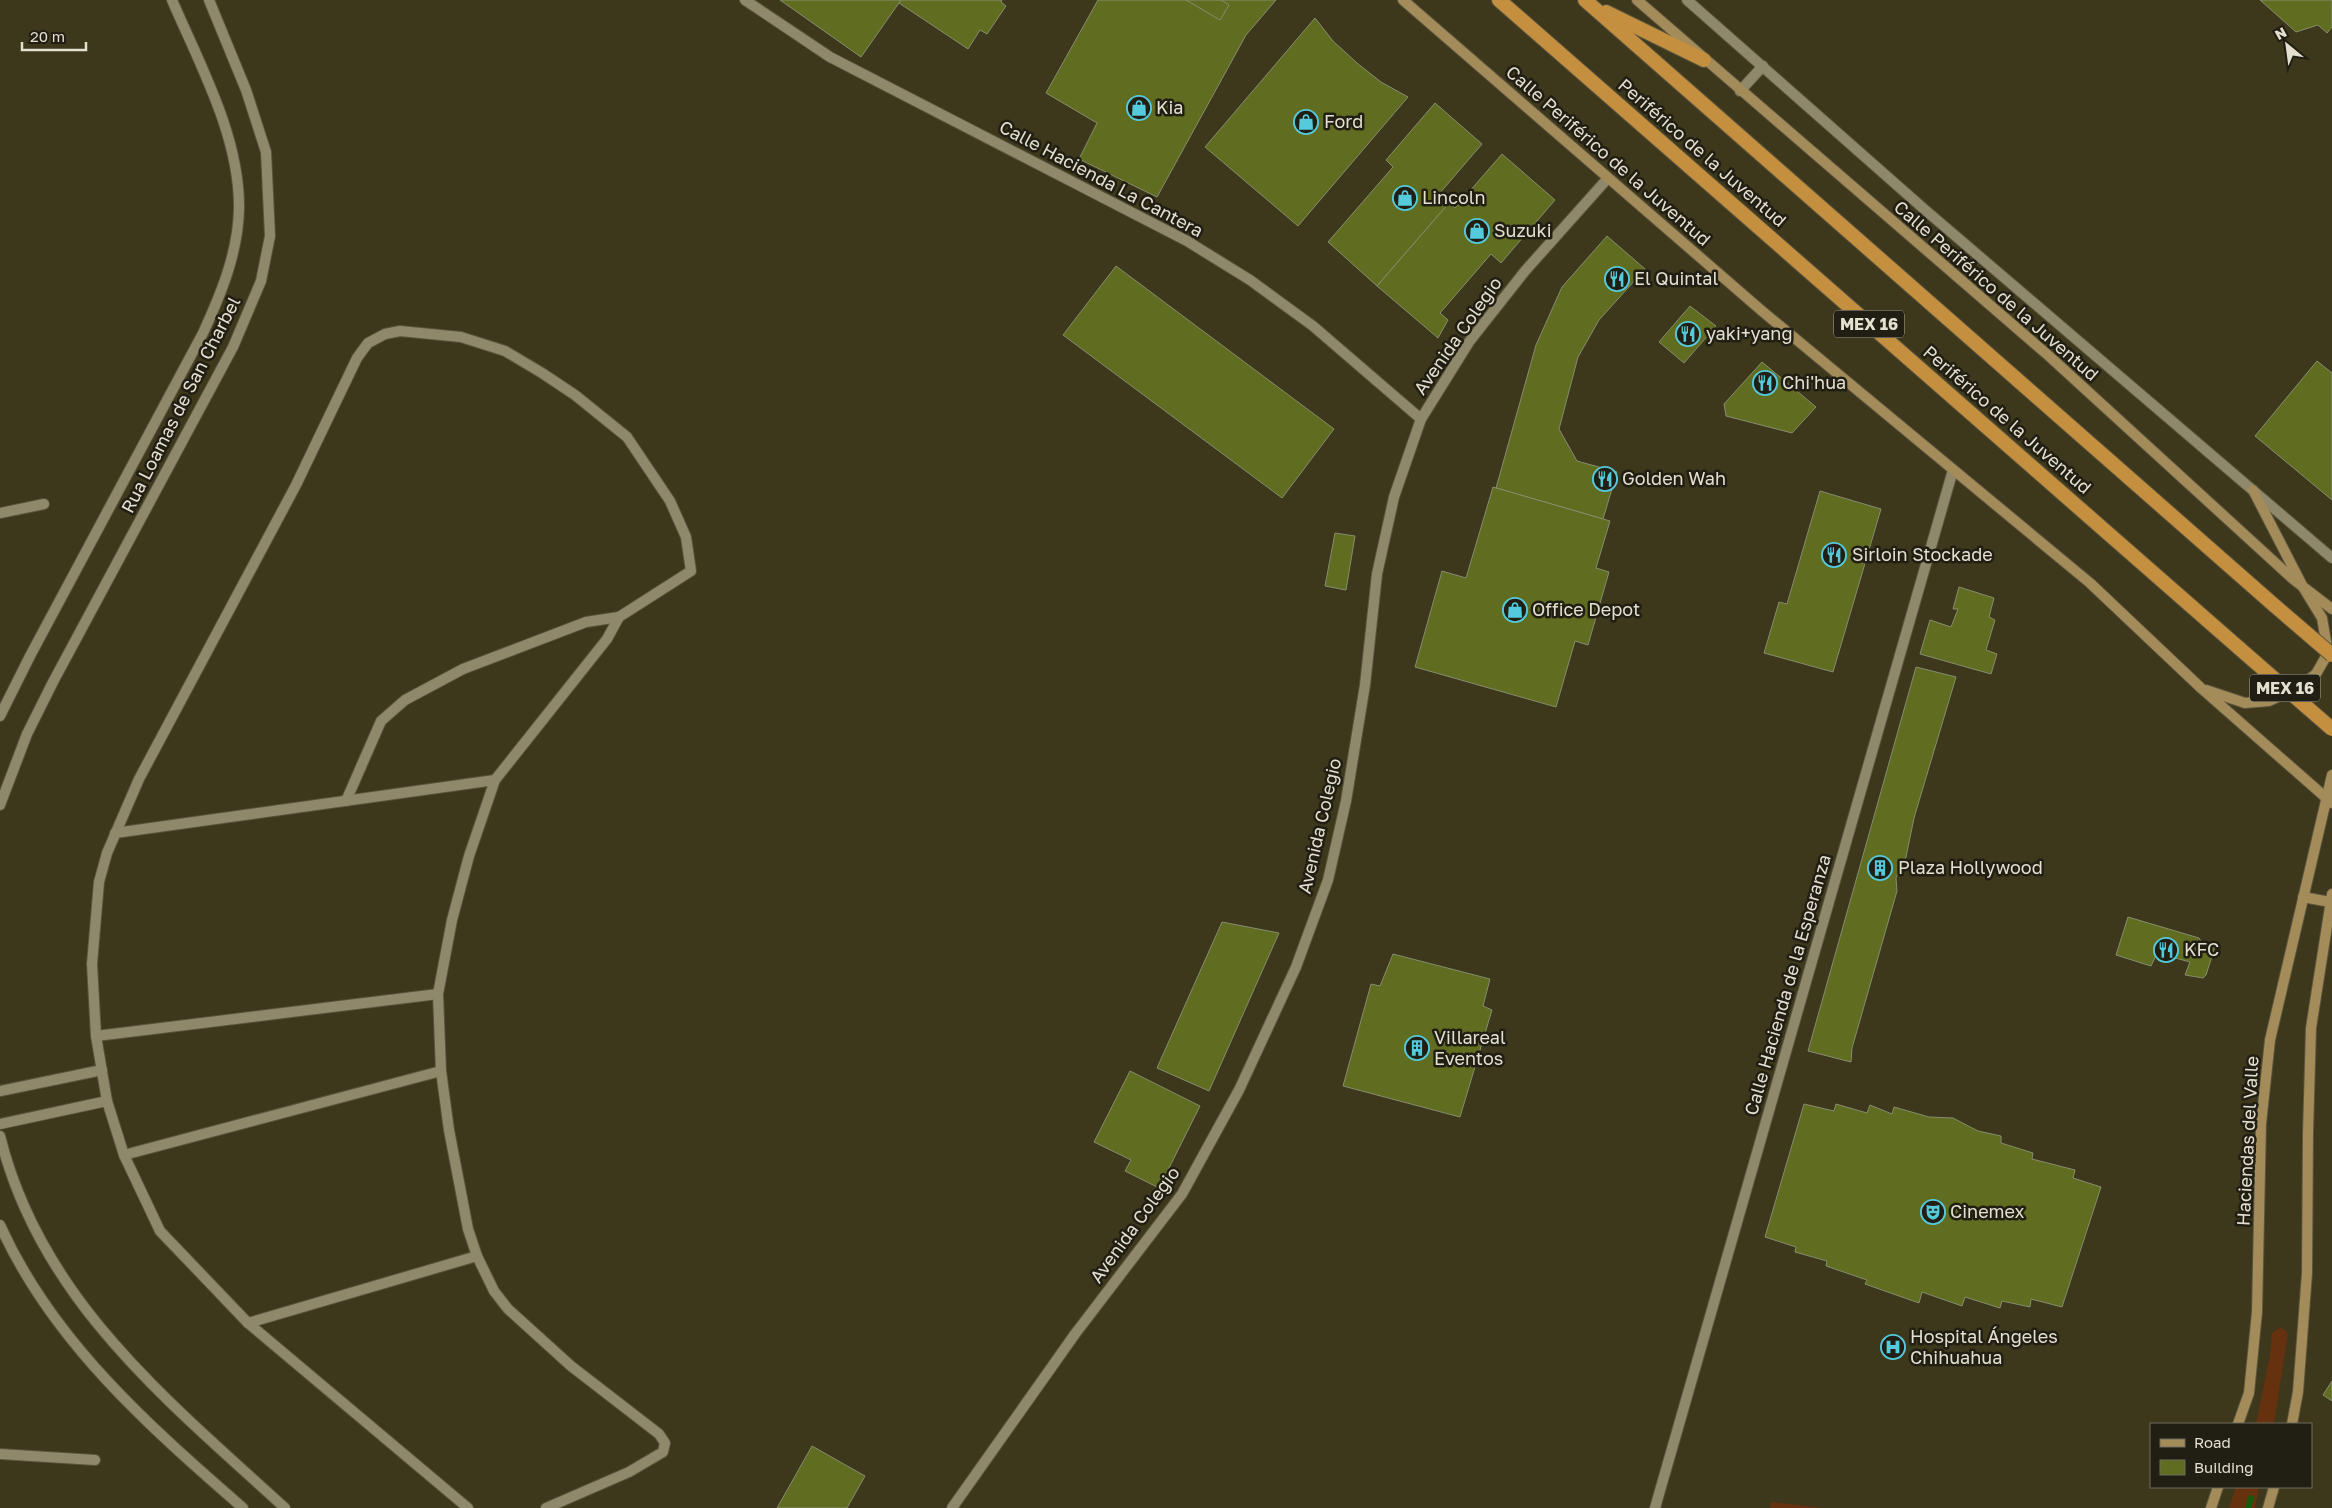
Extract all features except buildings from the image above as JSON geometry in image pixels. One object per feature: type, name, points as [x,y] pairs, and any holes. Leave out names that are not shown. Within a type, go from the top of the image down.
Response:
[{"type":"highway","name":"Periférico de la Juventud","points":[[1499,0],[2332,729]]},
{"type":"highway","name":"Periférico de la Juventud","points":[[1587,1],[2332,655]]},
{"type":"highway","points":[[1587,1],[1704,60]]},
{"type":"main road","name":"Calle Periférico de la Juventud","points":[[1403,0],[1762,311],[2090,583],[2201,688],[2329,801]]},
{"type":"main road","name":"Calle Periférico de la Juventud","points":[[1637,0],[2048,356],[2303,587],[2332,609]]},
{"type":"main road","points":[[2201,688],[2246,704],[2270,701],[2296,689],[2316,674],[2328,653],[2327,636],[2322,618],[2303,587],[2254,490]]},
{"type":"main road","name":"Haciendas del Valle","points":[[2238,1423],[2249,1393],[2257,1312],[2261,1124],[2270,1040],[2303,897],[2329,801],[2332,775]]},
{"type":"main road","points":[[2292,1423],[2298,1392],[2307,1274],[2311,1028],[2331,898],[2303,897]]},
{"type":"main road","points":[[2323,942],[2332,928]]},
{"type":"main road","points":[[2211,1508],[2218,1488]]},
{"type":"main road","points":[[2268,1508],[2274,1488]]},
{"type":"street","name":"Rua Loamas de San Charbel","points":[[0,716],[34,648],[203,333],[223,290],[233,253],[239,210],[237,180],[230,146],[216,104],[172,0]]},
{"type":"street","name":"Rua Loamas de San Charbel","points":[[0,805],[27,734],[233,347],[261,280],[270,236],[266,152],[246,90],[209,0]]},
{"type":"street","name":"Calle Hacienda La Cantera","points":[[746,0],[830,57],[1187,241],[1250,280],[1313,326],[1421,419]]},
{"type":"street","points":[[1687,0],[1924,209],[2332,558]]},
{"type":"street","points":[[1740,90],[1763,66]]},
{"type":"street","name":"Avenida Colegio","points":[[952,1508],[1075,1334],[1182,1194],[1239,1090],[1296,967],[1328,880],[1346,802],[1366,685],[1377,574],[1394,497],[1421,419],[1469,342],[1525,271],[1608,178]]},
{"type":"street","points":[[346,801],[381,721],[405,700],[481,662],[586,622],[619,617],[691,570],[686,537],[670,501],[627,437],[575,395],[542,372],[505,351],[461,336],[400,331],[386,334],[368,343],[357,358],[296,485],[139,779],[115,833],[99,882],[92,964],[96,1036],[107,1101],[124,1155],[160,1231],[248,1323],[468,1508]]},
{"type":"street","name":"Calle Hacienda de la Esperanza","points":[[1655,1508],[1953,470]]},
{"type":"street","points":[[0,513],[44,504]]},
{"type":"street","points":[[546,1508],[629,1472],[663,1452],[665,1443],[659,1434],[571,1366],[508,1309],[494,1291],[477,1256],[468,1229],[449,1130],[441,1072],[438,994],[452,920],[469,856],[495,780],[607,639],[619,617]]},
{"type":"street","points":[[115,833],[495,780]]},
{"type":"street","points":[[96,1036],[438,994]]},
{"type":"street","points":[[0,1091],[102,1070]]},
{"type":"street","points":[[124,1155],[441,1072]]},
{"type":"street","points":[[0,1124],[107,1101]]},
{"type":"street","points":[[0,1136],[14,1178],[43,1242],[59,1271],[94,1321],[136,1370],[285,1508]]},
{"type":"street","points":[[0,1225],[35,1289],[77,1348],[128,1403],[243,1508]]},
{"type":"street","points":[[248,1323],[477,1256]]},
{"type":"street","points":[[0,1454],[95,1460]]},
{"type":"shaded area","points":[[2281,1327],[2288,1333],[2274,1423],[2256,1423],[2270,1355],[2272,1333]]},
{"type":"shaded area","points":[[2236,1488],[2259,1488],[2255,1508],[2229,1508]]},
{"type":"shaded area","points":[[1771,1502],[1824,1508],[1770,1508]]},
{"type":"waterway","points":[[2248,1508],[2251,1498]]},
{"type":"place","name":"Kia","points":[[1139,108]]},
{"type":"place","name":"Ford","points":[[1306,122]]},
{"type":"place","name":"Lincoln","points":[[1405,198]]},
{"type":"place","name":"Suzuki","points":[[1477,231]]},
{"type":"place","name":"El Quintal","points":[[1617,279]]},
{"type":"place","name":"yaki+yang","points":[[1688,334]]},
{"type":"place","name":"Chi'hua","points":[[1765,383]]},
{"type":"place","name":"Golden Wah","points":[[1605,479]]},
{"type":"place","name":"Sirloin Stockade","points":[[1834,555]]},
{"type":"place","name":"Office Depot","points":[[1515,610]]},
{"type":"place","name":"Plaza Hollywood","points":[[1880,868]]},
{"type":"place","name":"KFC","points":[[2166,950]]},
{"type":"place","name":"Villareal Eventos","points":[[1417,1048]]},
{"type":"place","name":"Cinemex","points":[[1933,1212]]},
{"type":"place","name":"Hospital Ángeles Chihuahua","points":[[1893,1347]]}]
